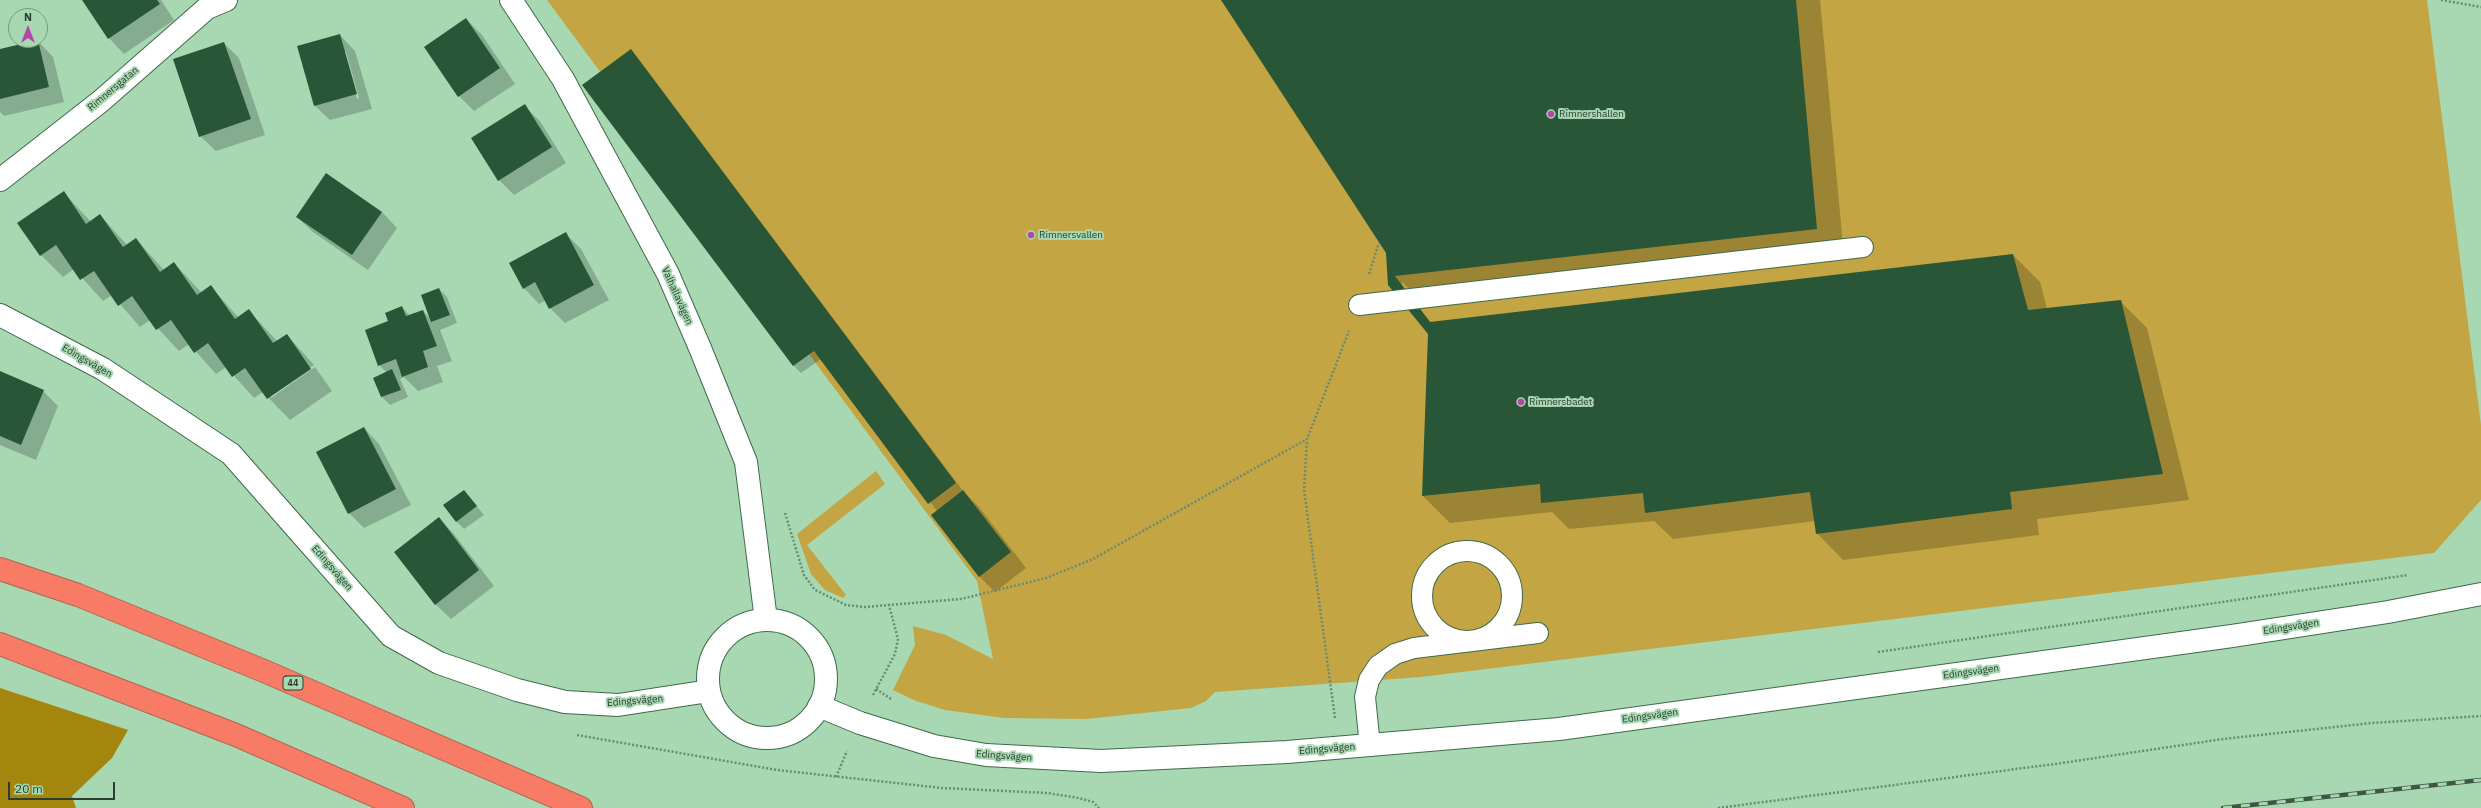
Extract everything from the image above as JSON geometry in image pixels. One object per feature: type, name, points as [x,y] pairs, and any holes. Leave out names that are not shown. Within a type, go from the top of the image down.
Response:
[{"type":"highway","name":"44","points":[[0,569],[78,595],[264,671],[581,808]]},
{"type":"highway","points":[[0,644],[236,735],[403,808]]},
{"type":"street","name":"Rimnersgatan","points":[[0,180],[101,101],[207,8],[226,0]]},
{"type":"street","name":"Valhallavägen","points":[[511,0],[563,79],[668,274],[700,348],[746,462],[766,620]]},
{"type":"street","name":"Edingsvägen","points":[[0,315],[103,369],[231,454],[391,636],[439,663],[517,690],[565,702],[618,705],[709,691]]},
{"type":"street","name":"Edingsvägen","points":[[820,706],[860,723],[934,746],[986,755],[1101,761],[1286,752],[1370,746],[1598,723],[2232,636],[2388,612],[2481,594]]},
{"type":"street","points":[[766,620],[781,622],[796,628],[808,638],[820,652],[826,678],[820,706],[807,723],[789,734],[759,738],[739,732],[723,718],[712,701],[709,691],[708,670],[720,642],[736,628],[766,620]]},
{"type":"lane","points":[[1360,305],[1863,247]]},
{"type":"lane","points":[[1461,552],[1477,552],[1491,558],[1503,569],[1510,583],[1512,598],[1508,614],[1488,636],[1473,641],[1458,640],[1443,634],[1432,624],[1424,610],[1422,595],[1426,579],[1434,566],[1446,556],[1461,552]]},
{"type":"lane","points":[[1370,746],[1365,697],[1369,680],[1378,666],[1395,654],[1414,648],[1538,633]]},
{"type":"path","points":[[2441,0],[2481,7]]},
{"type":"path","points":[[1367,720],[1335,723],[1304,490],[1307,439],[1360,305],[1379,243]]},
{"type":"path","points":[[784,509],[804,575],[815,590],[846,605],[865,607],[961,599],[1046,578],[1086,562],[1142,534],[1307,439]]},
{"type":"path","points":[[1875,653],[2412,575]]},
{"type":"path","points":[[889,605],[898,639],[895,654],[876,689],[895,702]]},
{"type":"path","points":[[1718,808],[2046,765],[2223,739],[2372,723],[2481,716]]},
{"type":"path","points":[[836,777],[942,788],[1047,793],[1079,798],[1093,802],[1099,808]]},
{"type":"shaded area","points":[[547,0],[2427,0],[2481,425],[2481,500],[2434,553],[1421,677],[1215,692],[1206,701],[1191,708],[1086,719],[1004,718],[945,710],[916,701],[893,690],[915,645],[913,626],[946,635],[993,659],[977,581]]},
{"type":"shaded area","points":[[876,471],[885,484],[807,545],[846,595],[843,598],[825,590],[811,574],[797,534]]},
{"type":"shaded area","points":[[0,688],[128,730],[112,758],[72,796],[76,808],[0,808]]},
{"type":"building","points":[[82,0],[157,0],[160,4],[108,39]]},
{"type":"building","points":[[1221,0],[1796,0],[1817,229],[1395,276],[1430,322],[2013,254],[2028,310],[2121,300],[2163,474],[2010,492],[2012,509],[1816,534],[1810,492],[1645,513],[1643,493],[1541,503],[1540,484],[1422,496],[1428,334],[1388,285],[1386,253]]},
{"type":"building","points":[[466,18],[500,68],[458,97],[424,47]]},
{"type":"building","points":[[340,34],[357,94],[314,106],[297,46]]},
{"type":"building","points":[[224,42],[251,119],[199,137],[173,59]]},
{"type":"building","points":[[8,47],[40,48],[49,87],[0,99],[0,49]]},
{"type":"building","points":[[631,49],[956,483],[928,504],[814,351],[793,366],[582,85]]},
{"type":"building","points":[[525,104],[552,147],[498,181],[471,138]]},
{"type":"building","points":[[326,173],[382,212],[352,255],[296,217]]},
{"type":"building","points":[[64,191],[86,224],[100,214],[123,247],[136,238],[160,272],[174,262],[197,295],[211,285],[235,319],[249,309],[273,343],[287,334],[311,369],[267,399],[245,368],[232,377],[208,343],[194,353],[171,320],[156,330],[132,296],[118,306],[94,271],[80,280],[56,245],[40,256],[17,223]]},
{"type":"building","points":[[566,232],[594,285],[549,309],[535,282],[523,289],[509,263]]},
{"type":"building","points":[[439,288],[450,315],[431,322],[421,295]]},
{"type":"building","points":[[402,306],[406,316],[423,310],[437,346],[423,351],[428,367],[402,377],[396,359],[378,366],[365,330],[388,321],[385,313]]},
{"type":"building","points":[[392,369],[401,390],[381,397],[373,378]]},
{"type":"building","points":[[0,371],[44,390],[21,445],[0,436]]},
{"type":"building","points":[[364,427],[396,489],[348,514],[316,452]]},
{"type":"building","points":[[464,490],[477,506],[456,522],[443,505]]},
{"type":"building","points":[[963,490],[1011,552],[979,577],[931,515]]},
{"type":"building","points":[[439,517],[479,570],[435,605],[394,552]]},
{"type":"railway","points":[[2223,808],[2481,780]]},
{"type":"place","name":"Rimnershallen","points":[[1551,114]]},
{"type":"place","name":"Rimnersvallen","points":[[1031,235]]},
{"type":"place","name":"Rimnersbadet","points":[[1521,402]]}]
